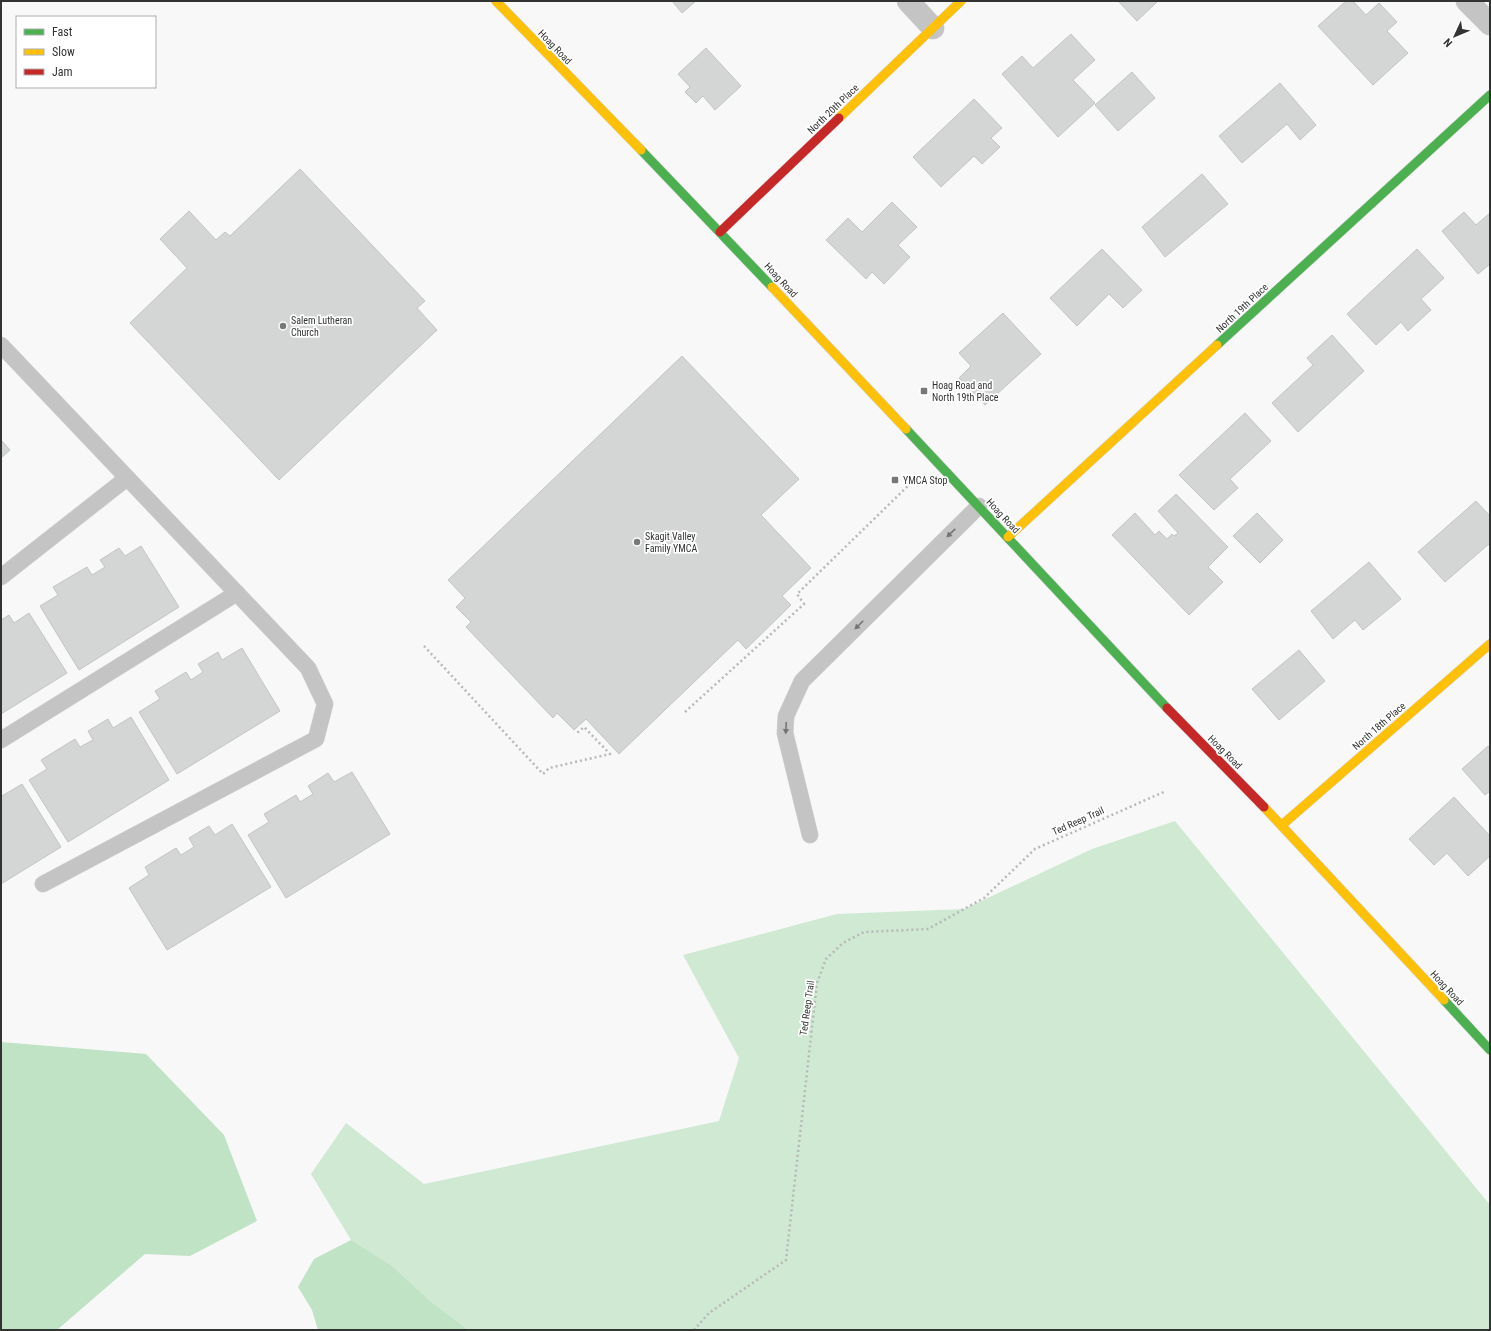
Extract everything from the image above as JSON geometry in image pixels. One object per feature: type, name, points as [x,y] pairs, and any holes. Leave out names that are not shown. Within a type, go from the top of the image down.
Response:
[{"type":"street","name":"Hoag Road","points":[[496,1],[720,232],[979,506],[1153,694],[1282,825],[1490,1050]]},
{"type":"street","points":[[908,1],[932,28]]},
{"type":"street","name":"North 20th Place","points":[[720,232],[961,1]]},
{"type":"street","points":[[1467,1],[1490,24]]},
{"type":"street","name":"North 19th Place","points":[[1008,537],[1490,95]]},
{"type":"street","name":"North 18th Place","points":[[1282,825],[1490,644]]},
{"type":"lane","points":[[1,345],[308,668],[325,704],[316,739],[43,884]]},
{"type":"lane","points":[[1,577],[127,478]]},
{"type":"lane","points":[[810,835],[785,733],[786,716],[802,681],[979,506]]},
{"type":"lane","points":[[1,740],[237,593]]},
{"type":"path","points":[[685,712],[804,604],[797,594],[911,483]]},
{"type":"path","points":[[424,646],[543,774],[549,768],[610,754],[584,727],[577,734]]},
{"type":"path","name":"Ted Reep Trail","points":[[694,1330],[709,1313],[786,1260],[817,983],[826,959],[843,943],[864,932],[928,929],[984,898],[1035,849],[1166,791]]},
{"type":"green space","points":[[1175,821],[1490,1205],[1490,1330],[468,1330],[429,1300],[391,1265],[351,1240],[311,1174],[346,1123],[424,1184],[719,1121],[739,1058],[683,955],[837,914],[964,909],[1092,849]]},
{"type":"green space","points":[[1,1042],[146,1054],[224,1135],[257,1221],[190,1256],[145,1254],[57,1330],[1,1330]]},
{"type":"green space","points":[[351,1240],[391,1265],[429,1300],[468,1330],[318,1330],[312,1310],[298,1287],[314,1259]]},
{"type":"building","points":[[672,1],[696,1],[682,13]]},
{"type":"building","points":[[1118,1],[1158,1],[1137,21]]},
{"type":"building","points":[[1346,1],[1353,1],[1366,15],[1379,3],[1397,22],[1387,31],[1408,53],[1373,85],[1318,26]]},
{"type":"building","points":[[1071,34],[1095,60],[1073,80],[1095,103],[1058,137],[1002,74],[1022,56],[1033,68]]},
{"type":"building","points":[[706,48],[741,86],[715,110],[703,96],[696,103],[685,92],[690,87],[678,74]]},
{"type":"building","points":[[1132,72],[1155,98],[1118,131],[1095,105]]},
{"type":"building","points":[[1280,83],[1316,125],[1300,140],[1287,124],[1242,163],[1219,136]]},
{"type":"building","points":[[974,99],[1002,128],[991,138],[1000,147],[982,164],[974,156],[941,187],[913,157]]},
{"type":"building","name":"Salem Lutheran Church","points":[[300,169],[425,301],[417,308],[437,330],[279,480],[130,323],[187,268],[160,239],[189,211],[216,240],[225,232],[230,236]]},
{"type":"building","points":[[1202,174],[1228,204],[1165,257],[1142,227]]},
{"type":"building","points":[[892,202],[917,227],[898,245],[910,257],[884,284],[872,272],[866,279],[826,240],[848,218],[862,232]]},
{"type":"building","points":[[1464,212],[1476,225],[1490,213],[1490,264],[1478,274],[1442,231]]},
{"type":"building","points":[[1102,249],[1142,290],[1123,308],[1109,294],[1077,326],[1050,298]]},
{"type":"building","points":[[1417,249],[1444,278],[1421,299],[1431,310],[1408,331],[1401,322],[1376,345],[1347,314]]},
{"type":"building","points":[[1003,313],[1041,354],[985,405],[959,378],[971,366],[959,353]]},
{"type":"building","points":[[1332,335],[1364,371],[1298,432],[1272,403],[1313,365],[1307,358]]},
{"type":"building","name":"Skagit Valley Family YMCA","points":[[682,356],[799,479],[761,515],[811,568],[782,596],[791,605],[746,649],[738,640],[619,754],[586,719],[574,730],[557,713],[553,718],[466,627],[471,622],[456,607],[465,598],[448,580]]},
{"type":"building","points":[[1245,413],[1271,441],[1230,479],[1238,488],[1214,510],[1179,475]]},
{"type":"building","points":[[1,440],[10,450],[1,458]]},
{"type":"building","points":[[1176,494],[1228,547],[1208,567],[1223,582],[1189,615],[1112,535],[1135,513],[1155,535],[1159,531],[1167,539],[1172,534],[1174,536],[1178,533],[1158,511]]},
{"type":"building","points":[[1476,501],[1490,516],[1490,543],[1445,582],[1418,552]]},
{"type":"building","points":[[1257,513],[1283,540],[1260,563],[1233,536]]},
{"type":"building","points":[[141,546],[179,607],[79,670],[40,606],[58,595],[53,587],[87,567],[92,575],[105,567],[100,560],[119,548],[125,556]]},
{"type":"building","points":[[1369,562],[1401,599],[1363,630],[1355,620],[1333,639],[1311,611]]},
{"type":"building","points":[[29,613],[67,673],[1,714],[1,620],[9,615],[14,623]]},
{"type":"building","points":[[242,648],[280,711],[177,774],[139,712],[160,699],[155,691],[186,672],[191,680],[203,672],[198,664],[218,652],[222,660]]},
{"type":"building","points":[[1299,650],[1325,681],[1279,720],[1252,689]]},
{"type":"building","points":[[131,717],[169,780],[68,842],[29,780],[47,769],[41,760],[75,739],[80,747],[93,740],[88,731],[108,719],[113,728]]},
{"type":"building","points":[[1488,746],[1490,748],[1490,791],[1485,795],[1462,769]]},
{"type":"building","points":[[352,772],[390,834],[286,898],[248,835],[269,822],[264,814],[296,795],[300,802],[313,794],[308,786],[328,773],[334,782]]},
{"type":"building","points":[[22,784],[61,847],[1,884],[1,794],[2,796]]},
{"type":"building","points":[[1454,797],[1490,836],[1490,856],[1468,876],[1447,853],[1434,865],[1409,839]]},
{"type":"building","points":[[232,824],[271,887],[167,950],[129,888],[149,875],[145,867],[176,848],[181,855],[194,847],[189,838],[209,826],[215,835]]},
{"type":"traffic: fast","points":[[1217,345],[1490,95]]},
{"type":"traffic: fast","points":[[641,150],[772,287]]},
{"type":"traffic: fast","points":[[906,429],[1167,708]]},
{"type":"traffic: fast","points":[[1444,1000],[1490,1050]]},
{"type":"traffic: slow","points":[[496,1],[641,150]]},
{"type":"traffic: slow","points":[[839,118],[961,1]]},
{"type":"traffic: slow","points":[[772,287],[906,429]]},
{"type":"traffic: slow","points":[[1008,537],[1217,345]]},
{"type":"traffic: slow","points":[[1282,825],[1490,644]]},
{"type":"traffic: slow","points":[[1264,807],[1444,1000]]},
{"type":"traffic: jam","points":[[720,232],[839,118]]},
{"type":"traffic: jam","points":[[1167,708],[1264,807]]},
{"type":"place","name":"Salem Lutheran Church","points":[[283,326]]},
{"type":"place","name":"Hoag Road and North 19th Place","points":[[924,391]]},
{"type":"place","name":"YMCA Stop","points":[[895,480]]},
{"type":"place","name":"Skagit Valley Family YMCA","points":[[637,542]]}]
